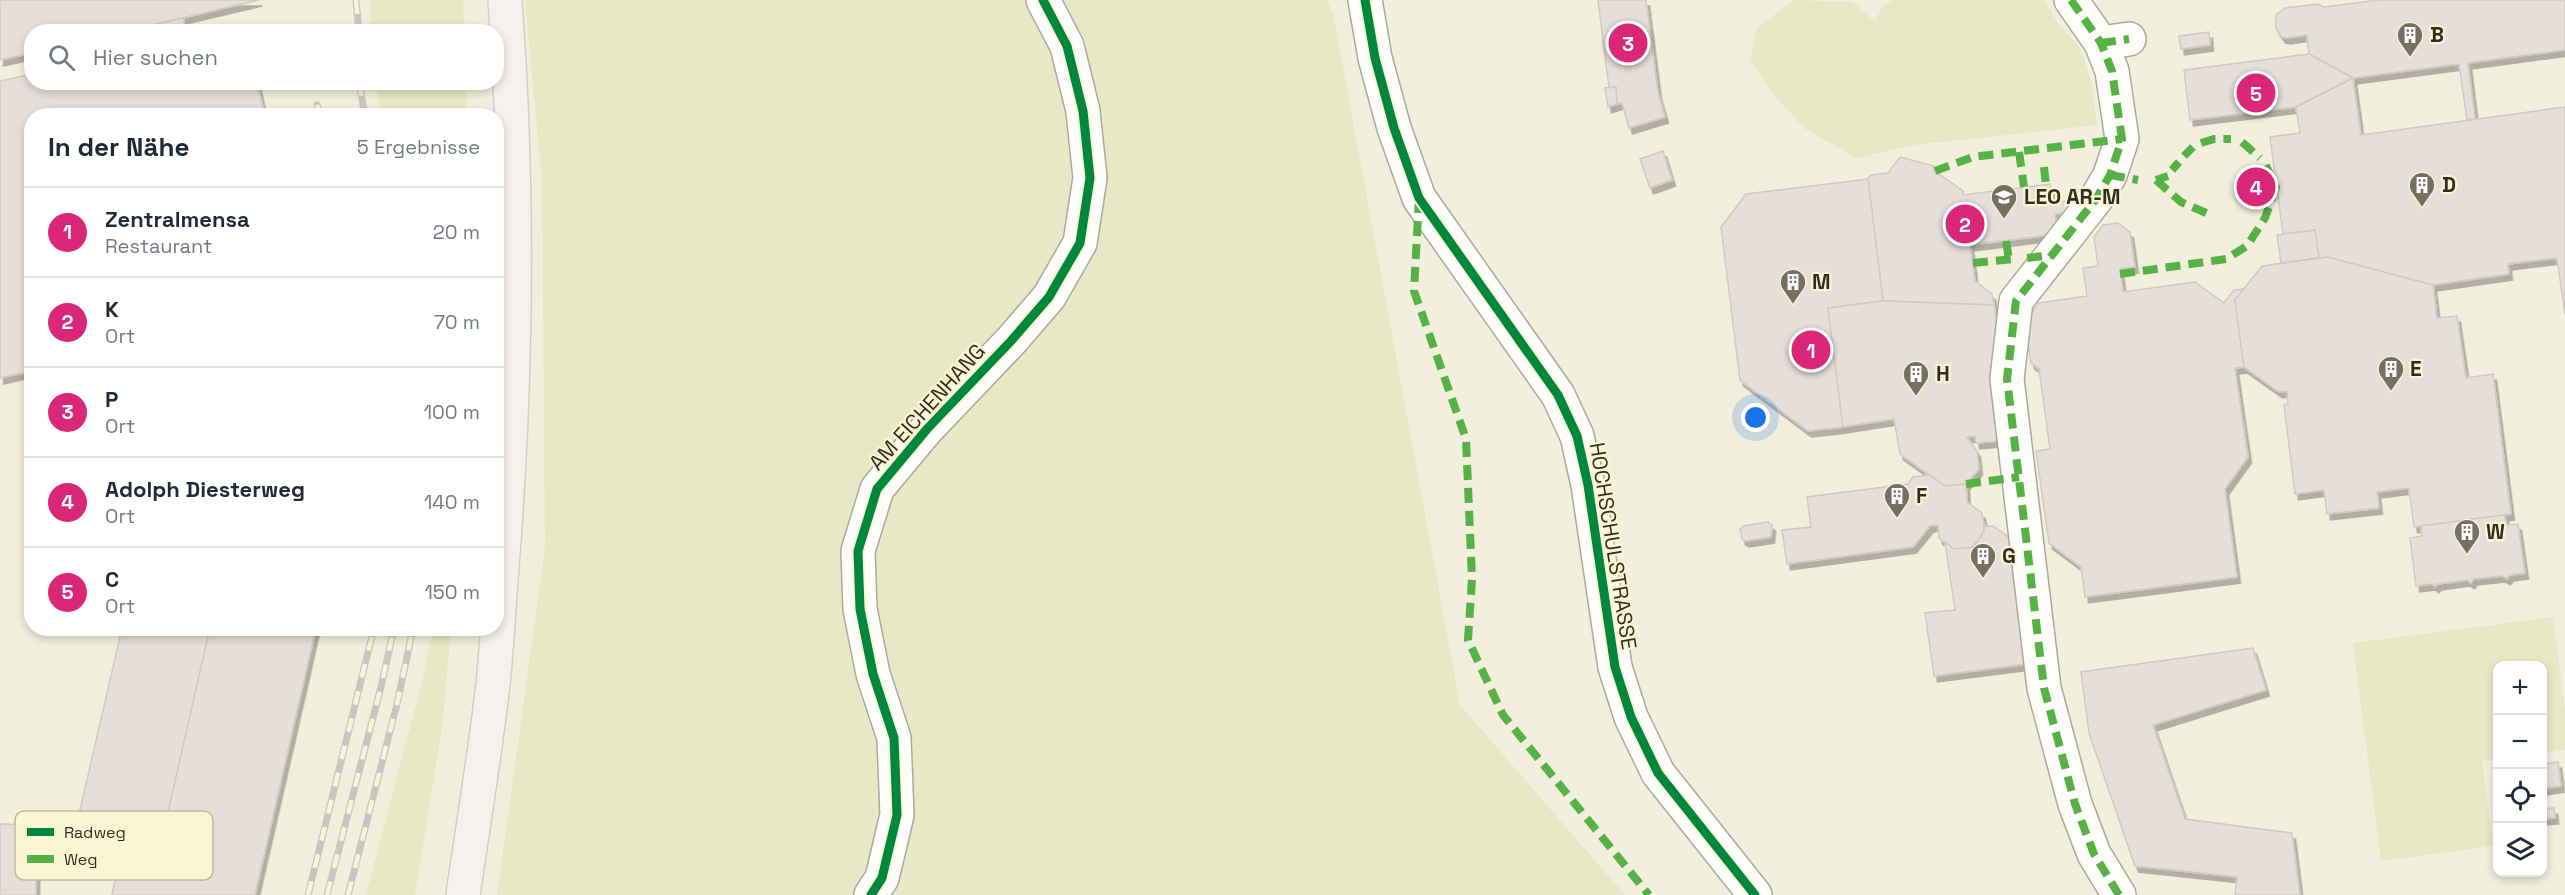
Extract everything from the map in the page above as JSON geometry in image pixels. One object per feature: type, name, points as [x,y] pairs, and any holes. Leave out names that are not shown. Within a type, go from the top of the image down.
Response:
[{"type":"main road","points":[[504,540],[511,450],[515,338],[513,132],[505,0]]},
{"type":"main road","points":[[463,895],[493,682],[497,636]]},
{"type":"street","name":"AM EICHENHANG","points":[[871,895],[882,878],[897,814],[894,738],[873,674],[860,609],[858,551],[877,489],[927,429],[1011,341],[1049,297],[1080,243],[1090,178],[1083,111],[1067,46],[1043,0]]},
{"type":"street","name":"HOCHSCHULSTRASSE","points":[[1365,0],[1375,58],[1394,128],[1419,198],[1558,395],[1577,436],[1588,485],[1615,668],[1631,717],[1658,773],[1755,895]]},
{"type":"street","points":[[2072,0],[2115,41],[2112,71],[2121,140],[2110,175],[2096,199],[2016,301],[2007,379],[2044,688],[2075,804],[2094,854],[2119,895]]},
{"type":"green space","points":[[370,0],[463,0],[464,24],[372,24]]},
{"type":"green space","points":[[525,0],[1327,0],[1334,18],[1460,705],[1625,895],[497,895],[545,548],[542,181]]},
{"type":"green space","points":[[1795,0],[1853,2],[1875,22],[1883,6],[1892,0],[2044,0],[2058,23],[2080,48],[2091,79],[2097,125],[1914,145],[1856,158],[1804,128],[1776,97],[1750,60],[1757,27]]},
{"type":"green space","points":[[377,90],[466,90],[467,108],[380,108]]},
{"type":"green space","points":[[2553,617],[2565,709],[2565,750],[2547,752],[2547,661],[2493,661],[2493,760],[2482,761],[2493,846],[2381,861],[2353,643]]},
{"type":"green space","points":[[432,636],[450,636],[442,728],[415,895],[366,895],[424,674]]},
{"type":"building","points":[[0,0],[259,0],[157,24],[24,24],[24,55],[0,60]]},
{"type":"building","points":[[1598,0],[1646,0],[1658,93],[1665,117],[1629,128],[1622,103],[1617,104],[1616,87],[1609,88]]},
{"type":"building","name":"B","points":[[2379,0],[2565,0],[2565,50],[2468,63],[2475,119],[2467,120],[2459,64],[2353,78],[2309,54],[2307,35],[2287,38],[2282,37],[2276,29],[2276,15],[2285,8],[2318,4],[2324,7]]},
{"type":"building","points":[[183,18],[184,24],[157,24]]},
{"type":"building","points":[[2209,32],[2210,45],[2181,49],[2179,36]]},
{"type":"building","points":[[2309,54],[2353,78],[2296,107],[2190,120],[2184,70]]},
{"type":"building","points":[[24,76],[24,90],[259,90],[263,108],[24,108],[24,373],[0,378],[0,81]]},
{"type":"building","name":"D","points":[[2353,78],[2361,135],[2565,107],[2565,314],[2557,258],[2508,264],[2509,274],[2433,285],[2327,257],[2319,258],[2315,230],[2283,234],[2270,137],[2300,133],[2296,107]]},
{"type":"building","points":[[1616,87],[1617,104],[1608,107],[1605,88]]},
{"type":"building","points":[[1663,151],[1672,180],[1650,188],[1640,159]]},
{"type":"building","points":[[1900,157],[1934,166],[1935,171],[1963,191],[1963,195],[2050,184],[2053,203],[2073,200],[2078,204],[2074,212],[2055,214],[2057,234],[1970,245],[1975,281],[1992,294],[1994,305],[1883,301],[1868,179],[1871,175],[1888,173]]},
{"type":"building","name":"M","points":[[1868,179],[1883,301],[1828,308],[1843,427],[1808,431],[1740,380],[1721,227],[1746,194]]},
{"type":"building","points":[[2118,223],[2130,232],[2135,267],[2120,269],[2123,292],[2195,282],[2224,303],[2234,290],[2244,289],[2235,300],[2244,367],[2235,368],[2248,457],[2225,489],[2237,577],[2085,597],[2081,567],[2049,543],[2036,451],[2050,449],[2039,369],[2031,363],[2025,322],[2039,303],[2087,296],[2083,268],[2098,266],[2094,237],[2103,225]]},
{"type":"building","points":[[2315,230],[2319,258],[2281,263],[2277,235]]},
{"type":"building","name":"E","points":[[2327,257],[2433,285],[2437,318],[2457,316],[2466,378],[2493,374],[2511,514],[2414,527],[2409,488],[2377,492],[2379,508],[2327,514],[2324,490],[2295,494],[2284,405],[2288,404],[2287,391],[2279,392],[2244,367],[2235,300],[2262,266]]},
{"type":"building","name":"H","points":[[1883,301],[1994,305],[2004,374],[1989,376],[1998,441],[1976,443],[1975,436],[1967,437],[1977,451],[1979,469],[1966,484],[1945,486],[1900,454],[1894,419],[1843,427],[1828,308]]},
{"type":"building","name":"F","points":[[1930,475],[1945,486],[1966,484],[1967,502],[1982,513],[1984,526],[1984,532],[1973,547],[1954,549],[1939,538],[1938,525],[1930,526],[1913,547],[1787,564],[1782,530],[1811,527],[1807,497],[1908,484],[1913,477]]},
{"type":"building","name":"W","points":[[2505,515],[2506,525],[2518,524],[2525,573],[2510,575],[2507,579],[2502,576],[2474,579],[2471,583],[2467,580],[2438,584],[2435,587],[2432,584],[2416,586],[2410,538],[2422,536],[2421,526]]},
{"type":"building","points":[[1768,522],[1772,525],[1771,537],[1746,541],[1742,539],[1740,529],[1743,526]]},
{"type":"building","name":"G","points":[[1984,526],[1993,526],[2010,538],[2027,664],[1934,676],[1925,613],[1955,610],[1945,542],[1954,549],[1973,547],[1984,532]]},
{"type":"building","points":[[120,636],[208,636],[168,811],[80,811]]},
{"type":"building","points":[[208,636],[314,636],[255,895],[112,895],[115,880],[213,880],[213,811],[168,811]]},
{"type":"building","points":[[2253,648],[2266,690],[2153,725],[2185,819],[2292,833],[2300,895],[2235,895],[2237,877],[2135,866],[2089,733],[2081,672]]},
{"type":"building","points":[[2558,762],[2561,786],[2547,788],[2547,763]]},
{"type":"building","points":[[2554,808],[2555,818],[2547,819],[2547,809]]},
{"type":"building","points":[[0,824],[15,824],[15,880],[36,880],[36,895],[0,895]]},
{"type":"railway","points":[[356,0],[358,24]]},
{"type":"railway","points":[[360,90],[364,108]]},
{"type":"railway","points":[[308,895],[372,636]]},
{"type":"railway","points":[[327,895],[392,636]]},
{"type":"railway","points":[[348,895],[397,704],[411,636]]},
{"type":"marked path","points":[[2071,0],[2101,43],[2112,71],[2122,139],[2110,175],[2096,199],[2016,301],[2007,379],[2044,688],[2075,804],[2094,854],[2119,895]]},
{"type":"marked path","points":[[2101,43],[2129,39]]},
{"type":"marked path","points":[[1935,171],[1973,157],[2122,139]]},
{"type":"marked path","points":[[2201,143],[2214,139],[2231,139]]},
{"type":"marked path","points":[[2242,142],[2260,158]]},
{"type":"marked path","points":[[2184,156],[2193,147]]},
{"type":"marked path","points":[[2019,152],[2024,187]]},
{"type":"marked path","points":[[2172,170],[2179,162]]},
{"type":"marked path","points":[[2120,274],[2226,259],[2247,246],[2265,218],[2276,187],[2264,162]]},
{"type":"marked path","points":[[2044,167],[2046,185]]},
{"type":"marked path","points":[[2110,175],[2138,180]]},
{"type":"marked path","points":[[2156,180],[2168,176]]},
{"type":"marked path","points":[[2156,180],[2181,202],[2211,215]]},
{"type":"marked path","points":[[1419,198],[1414,291],[1466,439],[1472,579],[1468,640],[1503,715],[1649,895]]},
{"type":"marked path","points":[[2006,241],[2009,260]]},
{"type":"marked path","points":[[2027,258],[2052,255]]},
{"type":"marked path","points":[[1973,263],[2014,259]]},
{"type":"marked path","points":[[1966,484],[2019,477]]},
{"type":"cycle path","points":[[871,895],[882,878],[897,815],[894,738],[873,674],[860,609],[858,551],[877,489],[927,429],[1011,341],[1049,297],[1080,243],[1090,178],[1083,111],[1067,46],[1043,0]]},
{"type":"cycle path","points":[[1365,0],[1375,58],[1394,128],[1419,198],[1558,395],[1577,436],[1588,485],[1615,667],[1631,717],[1658,773],[1755,895]]},
{"type":"place","name":"P","points":[[1628,43]]},
{"type":"place","name":"B","points":[[2410,58]]},
{"type":"place","name":"C","points":[[2256,93]]},
{"type":"place","name":"Adolph Diesterweg","points":[[2256,187]]},
{"type":"place","name":"D","points":[[2422,208]]},
{"type":"place","name":"LEO AR-M","points":[[2004,220]]},
{"type":"place","name":"K","points":[[1965,224]]},
{"type":"place","name":"M","points":[[1793,305]]},
{"type":"place","name":"Zentralmensa","points":[[1811,350]]},
{"type":"place","name":"E","points":[[2391,392]]},
{"type":"place","name":"H","points":[[1916,397]]},
{"type":"place","name":"F","points":[[1897,519]]},
{"type":"place","name":"W","points":[[2467,555]]},
{"type":"place","name":"G","points":[[1983,579]]}]
